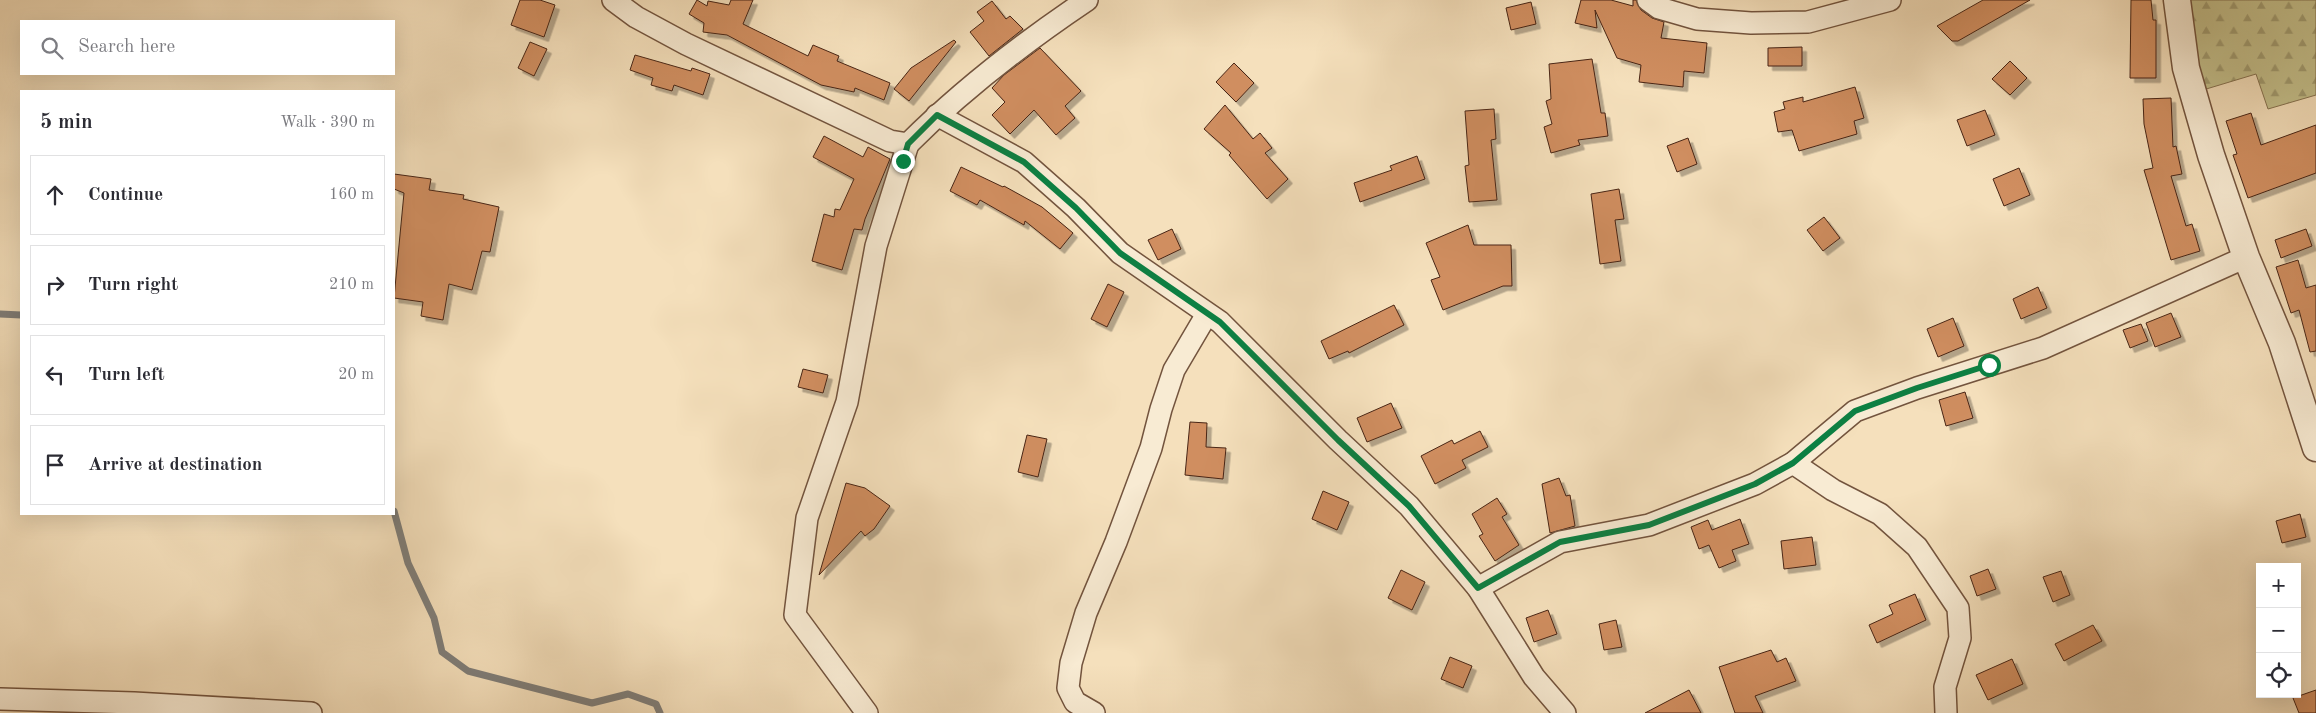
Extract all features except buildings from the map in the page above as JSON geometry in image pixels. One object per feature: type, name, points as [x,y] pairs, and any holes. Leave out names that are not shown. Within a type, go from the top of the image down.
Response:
[{"type":"street","points":[[613,0],[636,18],[686,44],[890,141],[908,144]]},
{"type":"street","points":[[867,713],[795,615],[807,518],[847,402],[876,246],[908,144],[937,115],[986,73],[1087,0]]},
{"type":"street","points":[[1648,0],[1659,8],[1697,19],[1751,22],[1808,22],[1890,0]]},
{"type":"street","points":[[2177,0],[2186,68],[2211,155],[2246,257],[2282,343],[2316,448]]},
{"type":"street","points":[[937,115],[1024,162],[1076,208],[1120,253],[1220,322],[1338,440],[1409,506],[1478,588],[1534,677],[1565,713]]},
{"type":"street","points":[[1478,588],[1560,542],[1649,525],[1755,484],[1793,463],[1855,411],[1917,388],[2043,348],[2246,257]]},
{"type":"street","points":[[1094,713],[1075,702],[1068,688],[1072,663],[1086,613],[1116,542],[1151,448],[1174,370],[1207,314]]},
{"type":"street","points":[[1793,463],[1833,490],[1880,514],[1887,520],[1917,547],[1958,608],[1960,638],[1945,687],[1946,713]]},
{"type":"street","points":[[0,698],[135,708],[311,713]]},
{"type":"green space","points":[[2177,0],[2316,0],[2316,95],[2268,109],[2256,74],[2193,93]]},
{"type":"waterway","points":[[0,314],[20,315]]},
{"type":"waterway","points":[[395,515],[408,563],[434,618],[442,652],[468,671],[592,703],[628,694],[656,704],[660,713]]},
{"type":"route","points":[[903,161],[908,144],[937,115],[1024,162],[1076,208],[1120,253],[1220,322],[1338,440],[1409,506],[1478,588],[1560,542],[1649,525],[1755,484],[1793,463],[1855,411],[1917,388],[1989,365]]}]
